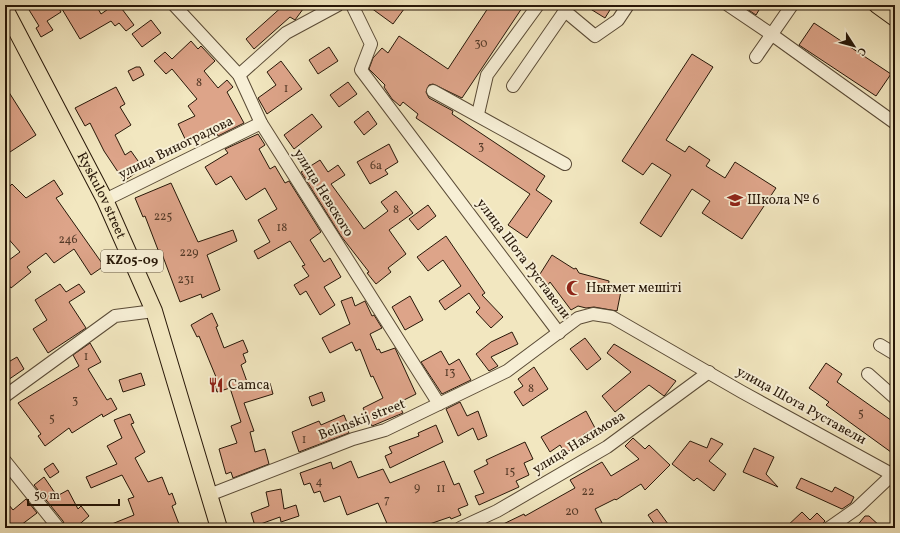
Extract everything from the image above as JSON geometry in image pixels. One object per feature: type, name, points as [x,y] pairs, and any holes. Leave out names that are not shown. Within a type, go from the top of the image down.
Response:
[{"type":"main road","points":[[880,6],[895,18]]},
{"type":"main road","name":"Ryskulov street","points":[[7,18],[105,200],[154,311],[219,528]]},
{"type":"street","name":"улица Невского","points":[[174,5],[239,75],[260,123],[439,404]]},
{"type":"street","points":[[239,75],[286,33],[338,5]]},
{"type":"street","name":"улица Шота Руставели","points":[[352,5],[371,44],[361,70],[559,333],[578,318],[593,314],[612,317],[894,475]]},
{"type":"street","points":[[478,114],[487,75],[538,5]]},
{"type":"street","points":[[513,86],[565,7],[596,36],[618,20],[628,5]]},
{"type":"street","points":[[728,5],[895,123]]},
{"type":"street","points":[[756,57],[792,5]]},
{"type":"street","points":[[434,91],[566,164]]},
{"type":"street","name":"улица Виноградова","points":[[105,200],[260,123]]},
{"type":"street","points":[[5,396],[115,316],[154,311]]},
{"type":"street","name":"Belinskij street","points":[[209,495],[353,439],[385,430],[507,371],[559,333]]},
{"type":"street","points":[[880,345],[895,354]]},
{"type":"street","name":"улица Нахимова","points":[[460,528],[497,511],[607,447],[709,372]]},
{"type":"street","points":[[868,374],[895,398]]},
{"type":"street","points":[[5,461],[57,526]]},
{"type":"street","points":[[829,528],[856,509],[894,475]]},
{"type":"building","points":[[26,5],[57,5],[61,12],[47,21],[53,30],[41,37],[36,28],[39,26]]},
{"type":"building","points":[[68,5],[96,5],[101,14],[114,5],[119,5],[134,25],[126,31],[119,23],[115,26],[111,21],[80,39],[62,9]]},
{"type":"building","points":[[284,5],[306,5],[295,20],[290,17],[254,49],[246,39]]},
{"type":"building","points":[[367,5],[407,5],[393,24]]},
{"type":"building","points":[[490,5],[524,5],[462,98],[433,84],[429,85],[426,92],[429,98],[453,111],[452,114],[545,176],[536,190],[552,201],[527,238],[508,225],[530,194],[416,118],[418,114],[403,102],[400,106],[392,99],[384,87],[385,85],[369,69],[373,58],[382,48],[388,53],[399,36],[448,69]]},
{"type":"building","points":[[584,5],[613,5],[605,18]]},
{"type":"building","points":[[741,5],[762,5],[756,15]]},
{"type":"building","points":[[151,20],[161,33],[142,47],[132,34]]},
{"type":"building","points":[[814,23],[891,74],[876,96],[799,45]]},
{"type":"building","points":[[191,41],[198,49],[201,46],[215,61],[204,71],[218,88],[227,80],[233,87],[227,92],[244,123],[218,136],[214,129],[187,143],[178,124],[195,116],[188,106],[197,99],[172,69],[166,74],[154,61],[165,52],[172,59]]},
{"type":"building","points":[[329,47],[338,61],[318,74],[309,60]]},
{"type":"building","points":[[692,54],[713,67],[666,140],[685,152],[689,146],[710,160],[706,166],[725,178],[735,162],[776,188],[742,239],[702,213],[710,201],[692,189],[661,237],[640,223],[671,175],[652,163],[643,175],[622,161]]},
{"type":"building","points":[[281,61],[302,89],[267,114],[258,98],[276,85],[267,72]]},
{"type":"building","points":[[136,67],[140,67],[144,75],[133,81],[128,71]]},
{"type":"building","points":[[348,82],[357,94],[339,107],[330,95]]},
{"type":"building","points":[[5,86],[36,135],[10,152],[5,145]]},
{"type":"building","points":[[116,87],[125,104],[120,107],[131,125],[115,135],[125,155],[131,151],[143,168],[124,181],[104,151],[90,123],[85,126],[75,108]]},
{"type":"building","points":[[368,111],[377,124],[364,135],[354,122]]},
{"type":"building","points":[[312,114],[322,127],[294,149],[284,135]]},
{"type":"building","points":[[258,134],[265,145],[259,149],[270,169],[275,166],[285,183],[289,181],[321,232],[310,240],[324,262],[330,258],[341,277],[324,287],[335,305],[320,315],[306,291],[300,295],[294,285],[309,276],[302,266],[305,265],[290,241],[258,259],[254,251],[270,242],[258,220],[277,209],[265,188],[246,200],[231,176],[216,185],[205,167],[228,153],[225,149]]},
{"type":"building","points":[[389,144],[398,162],[385,170],[388,174],[370,184],[357,162]]},
{"type":"building","points":[[320,160],[328,172],[338,165],[345,175],[331,184],[364,229],[388,211],[381,202],[396,191],[413,213],[389,230],[406,254],[388,268],[391,272],[376,284],[367,273],[369,272],[341,236],[301,172]]},
{"type":"building","points":[[54,180],[63,194],[56,198],[104,266],[91,275],[74,249],[54,263],[46,253],[27,267],[31,272],[11,288],[5,280],[5,263],[20,252],[5,235],[5,191],[12,184],[26,198]]},
{"type":"building","points":[[171,183],[198,242],[233,230],[237,241],[207,255],[220,290],[202,298],[201,294],[180,302],[162,254],[160,255],[145,216],[143,217],[135,198]]},
{"type":"building","points":[[428,205],[436,216],[418,230],[409,219]]},
{"type":"building","points":[[446,236],[485,293],[482,295],[503,317],[491,328],[476,312],[480,308],[469,293],[445,310],[439,301],[461,286],[443,260],[428,271],[417,257]]},
{"type":"building","points":[[552,255],[574,269],[576,268],[579,273],[609,281],[608,288],[621,291],[617,311],[578,306],[571,310],[550,282],[545,289],[535,282]]},
{"type":"building","points":[[60,284],[66,292],[79,284],[85,292],[69,302],[86,328],[48,353],[33,329],[47,320],[35,300]]},
{"type":"building","points":[[410,296],[423,320],[405,330],[392,307]]},
{"type":"building","points":[[352,297],[355,306],[365,301],[372,316],[374,315],[382,328],[370,334],[377,350],[379,349],[381,353],[395,348],[416,394],[398,403],[403,413],[372,426],[363,408],[383,398],[373,376],[371,377],[360,349],[356,351],[352,342],[330,353],[322,338],[350,324],[341,301]]},
{"type":"building","points":[[212,313],[218,326],[216,327],[224,348],[243,340],[248,352],[243,354],[246,362],[241,365],[250,390],[270,383],[273,394],[244,403],[254,431],[250,432],[255,452],[265,449],[269,464],[233,478],[231,472],[226,474],[219,449],[237,443],[231,426],[241,422],[230,388],[217,392],[213,378],[216,377],[199,336],[197,337],[191,325]]},
{"type":"building","points":[[512,332],[518,344],[491,357],[498,366],[489,371],[476,354],[491,342]]},
{"type":"building","points":[[585,338],[601,359],[587,370],[570,349]]},
{"type":"building","points":[[90,343],[101,362],[88,369],[107,400],[111,398],[117,409],[103,417],[102,414],[72,433],[69,428],[45,446],[38,436],[41,434],[18,403],[79,366],[73,355]]},
{"type":"building","points":[[614,344],[676,381],[664,396],[649,385],[615,412],[602,396],[631,372],[607,353]]},
{"type":"building","points":[[441,351],[449,365],[459,359],[471,380],[442,394],[421,362]]},
{"type":"building","points":[[17,357],[24,369],[5,382],[5,364]]},
{"type":"building","points":[[826,363],[842,374],[837,382],[895,423],[895,455],[826,405],[829,402],[809,388]]},
{"type":"building","points":[[534,367],[548,389],[523,406],[514,392],[523,386],[518,379]]},
{"type":"building","points":[[141,373],[145,385],[123,392],[119,380]]},
{"type":"building","points":[[322,392],[325,401],[312,406],[309,397]]},
{"type":"building","points":[[460,402],[467,416],[478,411],[487,436],[478,440],[473,428],[458,436],[446,409]]},
{"type":"building","points":[[586,411],[595,428],[583,435],[588,443],[578,449],[576,447],[565,453],[560,445],[550,452],[541,437]]},
{"type":"building","points":[[130,414],[134,423],[131,424],[145,452],[135,458],[148,482],[162,477],[169,495],[172,493],[176,504],[172,506],[179,524],[169,528],[102,528],[134,515],[128,499],[134,497],[122,475],[91,488],[86,477],[117,464],[107,446],[122,438],[114,420]]},
{"type":"building","points":[[344,415],[349,433],[299,452],[292,432],[319,421],[321,425]]},
{"type":"building","points":[[436,425],[443,442],[390,468],[385,456],[392,453],[389,447],[419,436],[418,433]]},
{"type":"building","points":[[633,438],[645,449],[649,445],[670,465],[645,490],[641,484],[616,500],[615,499],[595,509],[602,523],[593,528],[495,528],[524,514],[525,516],[575,488],[570,480],[602,462],[611,476],[639,459],[625,446]]},
{"type":"building","points":[[711,438],[723,444],[709,461],[726,474],[714,491],[697,478],[694,481],[672,464],[690,441],[707,448]]},
{"type":"building","points":[[525,442],[533,459],[524,463],[529,475],[516,481],[519,487],[479,505],[475,496],[484,493],[474,471],[488,464],[486,460]]},
{"type":"building","points":[[754,448],[774,457],[766,474],[778,487],[743,472]]},
{"type":"building","points":[[351,461],[358,478],[383,469],[390,483],[444,461],[454,485],[459,483],[468,505],[458,509],[461,515],[451,519],[450,517],[418,528],[389,528],[378,503],[347,515],[340,496],[324,502],[320,491],[314,493],[310,483],[304,485],[300,473],[331,462],[333,469]]},
{"type":"building","points":[[53,463],[59,472],[50,478],[44,469]]},
{"type":"building","points":[[44,477],[57,496],[68,490],[78,509],[81,506],[89,516],[75,528],[66,528],[63,521],[34,485]]},
{"type":"building","points":[[801,478],[832,492],[835,487],[854,497],[851,503],[842,509],[796,488]]},
{"type":"building","points":[[281,489],[284,509],[296,505],[299,516],[281,522],[280,517],[255,526],[251,513],[269,506],[266,492]]},
{"type":"building","points":[[26,499],[37,513],[17,528],[5,528],[5,500],[13,510]]},
{"type":"building","points":[[657,509],[671,528],[657,528],[648,515]]},
{"type":"building","points":[[802,512],[810,520],[817,513],[825,521],[819,528],[785,528]]},
{"type":"building","points":[[865,516],[869,516],[882,528],[855,528]]},
{"type":"place","name":"Школа № 6","points":[[735,200]]},
{"type":"place","name":"Нығмет мешіті","points":[[574,288]]},
{"type":"place","name":"Camca","points":[[216,385]]}]
